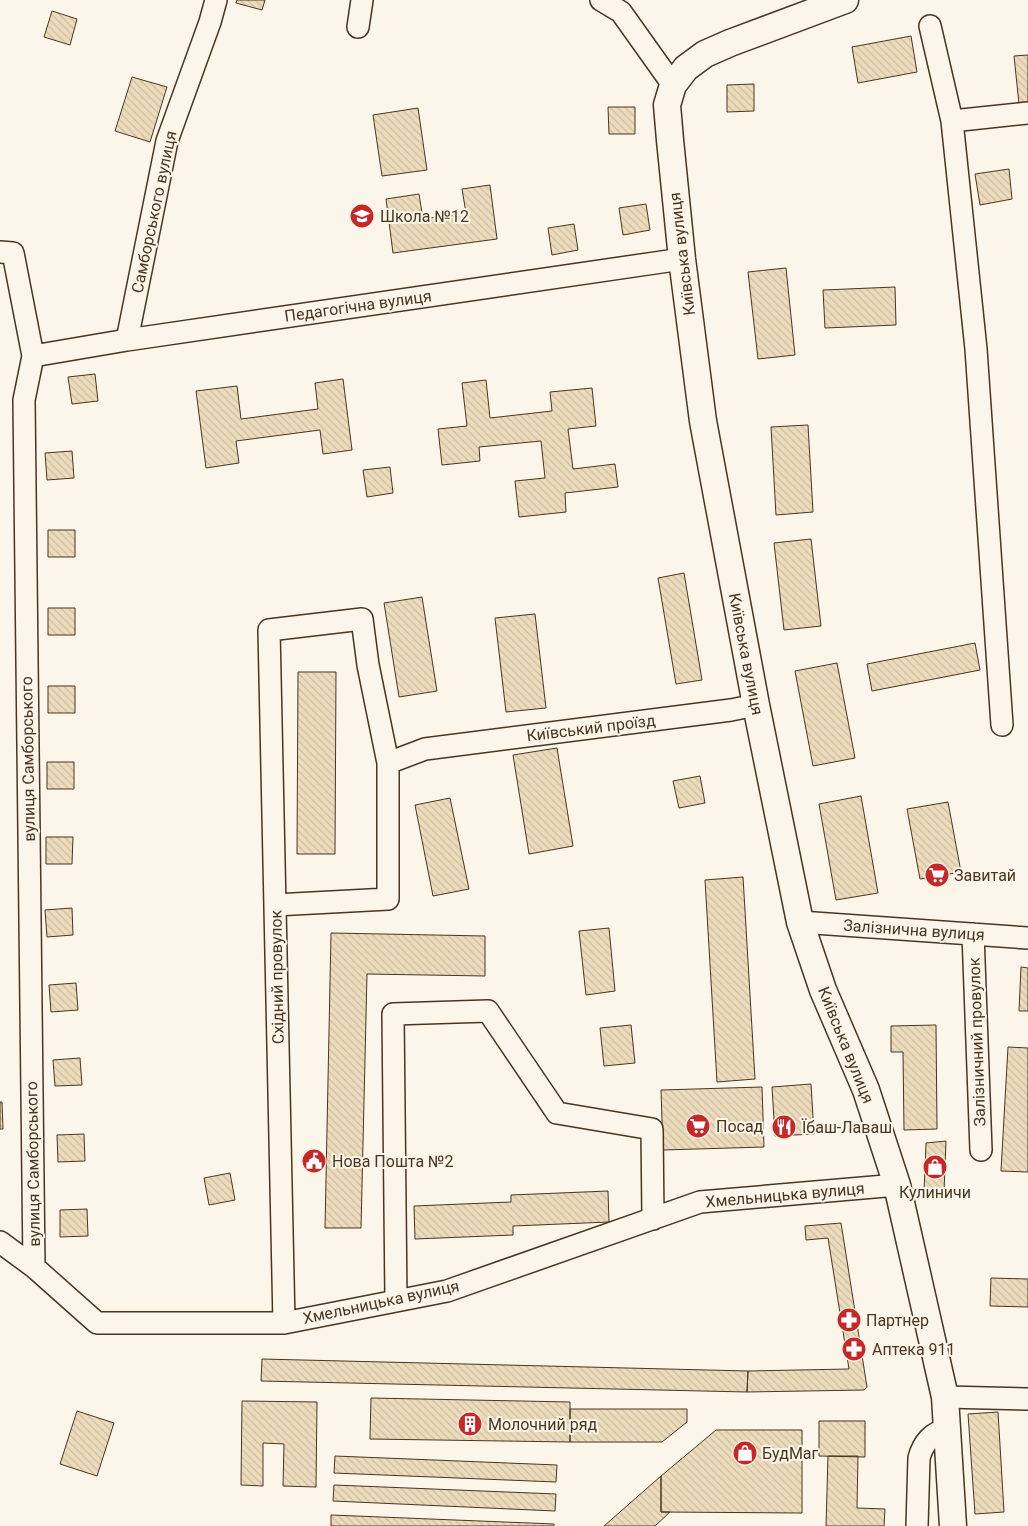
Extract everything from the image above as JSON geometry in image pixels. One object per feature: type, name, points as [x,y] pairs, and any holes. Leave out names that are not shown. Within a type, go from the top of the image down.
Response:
[{"type":"main road","name":"Київська вулиця","points":[[845,0],[705,54],[686,68],[673,85],[667,105],[682,259],[703,421],[756,705],[800,922],[823,990],[866,1090],[897,1185],[945,1397],[954,1526]]},
{"type":"street","name":"Самборського вулиця","points":[[127,340],[167,141],[210,22],[216,0]]},
{"type":"street","points":[[358,27],[362,0]]},
{"type":"street","points":[[601,0],[621,12],[673,85]]},
{"type":"street","points":[[930,26],[952,121],[976,349],[1002,724]]},
{"type":"street","points":[[952,121],[1028,113]]},
{"type":"street","name":"вулиця Самборського","points":[[7,252],[33,356],[24,400],[34,1267]]},
{"type":"street","name":"Педагогічна вулиця","points":[[33,356],[127,340],[682,259]]},
{"type":"street","name":"Східний провулок","points":[[284,1323],[269,630],[362,619],[368,664],[388,763]]},
{"type":"street","name":"Київський проїзд","points":[[388,763],[425,750],[731,710],[756,705]]},
{"type":"street","points":[[275,905],[388,899],[388,763]]},
{"type":"street","name":"Залізнична вулиця","points":[[800,922],[1028,938]]},
{"type":"street","name":"Залізничний провулок","points":[[973,934],[981,1150]]},
{"type":"street","points":[[396,1301],[393,1014],[488,1011],[557,1113],[652,1130],[653,1219]]},
{"type":"street","name":"Хмельницька вулиця","points":[[0,1242],[34,1267],[97,1323],[284,1323],[446,1291],[700,1202],[897,1185]]},
{"type":"street","points":[[945,1397],[1028,1399]]},
{"type":"street","points":[[917,1526],[919,1458],[922,1447],[940,1431],[948,1430]]},
{"type":"building","points":[[237,0],[265,0],[262,10],[236,3]]},
{"type":"building","points":[[52,11],[77,19],[70,45],[44,37]]},
{"type":"building","points":[[911,36],[917,72],[858,83],[852,47]]},
{"type":"building","points":[[1028,55],[1028,103],[1019,104],[1014,56]]},
{"type":"building","points":[[132,77],[167,87],[150,142],[115,131]]},
{"type":"building","points":[[754,84],[754,111],[727,112],[727,85]]},
{"type":"building","points":[[608,107],[635,107],[635,134],[609,134]]},
{"type":"building","points":[[418,108],[427,170],[382,176],[373,115]]},
{"type":"building","points":[[1009,169],[1012,199],[980,205],[975,174]]},
{"type":"building","points":[[490,185],[497,239],[393,253],[386,199],[419,194],[423,219],[466,213],[462,189]]},
{"type":"building","points":[[646,204],[650,230],[623,235],[619,208]]},
{"type":"building","points":[[574,224],[578,250],[552,255],[548,228]]},
{"type":"building","points":[[786,268],[795,355],[758,359],[748,272]]},
{"type":"building","points":[[895,287],[896,325],[825,328],[823,290]]},
{"type":"building","points":[[95,374],[98,401],[72,404],[68,377]]},
{"type":"building","points":[[343,379],[352,450],[323,454],[320,430],[236,441],[239,463],[206,468],[196,391],[237,386],[241,419],[318,409],[315,383]]},
{"type":"building","points":[[486,380],[490,418],[552,411],[550,392],[592,388],[596,426],[568,429],[573,469],[615,464],[618,487],[565,493],[566,512],[519,517],[515,481],[545,478],[541,441],[479,447],[480,461],[442,465],[438,429],[467,426],[462,383]]},
{"type":"building","points":[[808,425],[813,512],[776,515],[771,427]]},
{"type":"building","points":[[72,451],[74,478],[47,480],[45,453]]},
{"type":"building","points":[[390,467],[393,493],[367,497],[363,470]]},
{"type":"building","points":[[48,530],[75,530],[75,557],[48,557]]},
{"type":"building","points":[[811,539],[821,626],[784,630],[774,543]]},
{"type":"building","points":[[684,573],[702,680],[676,684],[658,578]]},
{"type":"building","points":[[422,597],[437,691],[399,697],[384,603]]},
{"type":"building","points":[[48,608],[75,608],[75,635],[48,635]]},
{"type":"building","points":[[535,614],[546,708],[506,712],[495,618]]},
{"type":"building","points":[[975,643],[980,670],[872,691],[867,664]]},
{"type":"building","points":[[837,663],[855,758],[813,766],[795,671]]},
{"type":"building","points":[[298,672],[336,672],[335,854],[297,854]]},
{"type":"building","points":[[48,686],[75,686],[75,713],[48,713]]},
{"type":"building","points":[[557,748],[573,846],[529,854],[513,755]]},
{"type":"building","points":[[47,762],[74,762],[74,789],[47,789]]},
{"type":"building","points":[[700,776],[705,803],[679,808],[673,781]]},
{"type":"building","points":[[861,796],[878,893],[836,900],[819,804]]},
{"type":"building","points":[[450,798],[469,889],[433,896],[415,805]]},
{"type":"building","points":[[948,802],[961,872],[920,879],[907,809]]},
{"type":"building","points":[[46,837],[73,837],[72,864],[46,864]]},
{"type":"building","points":[[743,877],[755,1079],[717,1082],[705,880]]},
{"type":"building","points":[[72,908],[73,935],[47,937],[45,910]]},
{"type":"building","points":[[609,928],[615,991],[586,995],[579,931]]},
{"type":"building","points":[[331,933],[485,936],[485,976],[367,974],[361,1228],[325,1228]]},
{"type":"building","points":[[1021,967],[1028,968],[1028,1011],[1019,1011]]},
{"type":"building","points":[[76,983],[78,1010],[51,1012],[49,985]]},
{"type":"building","points":[[631,1025],[635,1063],[604,1066],[600,1028]]},
{"type":"building","points":[[936,1025],[937,1129],[904,1130],[903,1052],[891,1052],[891,1026]]},
{"type":"building","points":[[1008,1047],[1028,1048],[1028,1172],[1001,1171]]},
{"type":"building","points":[[80,1058],[82,1085],[55,1086],[53,1060]]},
{"type":"building","points":[[811,1084],[814,1134],[775,1136],[772,1087]]},
{"type":"building","points":[[762,1087],[764,1147],[663,1150],[661,1090]]},
{"type":"building","points":[[0,1102],[2,1102],[3,1129],[0,1129]]},
{"type":"building","points":[[84,1134],[85,1161],[58,1162],[57,1135]]},
{"type":"building","name":"Кулиничи","points":[[946,1141],[944,1192],[924,1192],[926,1143]]},
{"type":"building","points":[[230,1173],[235,1200],[209,1205],[204,1178]]},
{"type":"building","points":[[608,1191],[609,1222],[513,1226],[513,1235],[415,1239],[414,1206],[511,1202],[511,1195]]},
{"type":"building","points":[[87,1209],[88,1236],[60,1237],[60,1210]]},
{"type":"building","points":[[841,1223],[867,1387],[864,1390],[747,1392],[748,1371],[849,1369],[828,1238],[806,1240],[805,1226]]},
{"type":"building","points":[[991,1278],[1028,1279],[1028,1307],[990,1306]]},
{"type":"building","points":[[262,1359],[748,1371],[747,1392],[261,1381]]},
{"type":"building","name":"Молочний ряд","points":[[371,1398],[570,1402],[570,1442],[370,1439]]},
{"type":"building","points":[[242,1401],[317,1402],[316,1487],[283,1486],[284,1444],[263,1443],[263,1486],[241,1485]]},
{"type":"building","points":[[570,1409],[687,1409],[687,1422],[662,1442],[570,1442]]},
{"type":"building","points":[[77,1411],[114,1423],[97,1476],[60,1464]]},
{"type":"building","points":[[998,1412],[1004,1512],[975,1514],[968,1414]]},
{"type":"building","points":[[819,1421],[865,1421],[865,1457],[819,1456]]},
{"type":"building","name":"БудМаг","points":[[716,1430],[802,1430],[802,1513],[661,1512],[661,1476]]},
{"type":"building","points":[[335,1456],[557,1465],[556,1482],[334,1473]]},
{"type":"building","points":[[828,1456],[858,1456],[857,1508],[885,1509],[884,1526],[826,1526]]},
{"type":"building","points":[[661,1476],[661,1512],[670,1512],[655,1526],[604,1526]]},
{"type":"building","points":[[334,1485],[556,1494],[555,1511],[333,1501]]},
{"type":"building","points":[[331,1515],[554,1524],[554,1526],[331,1526]]},
{"type":"place","name":"Школа №12","points":[[362,216]]},
{"type":"place","name":"Завитай","points":[[937,875]]},
{"type":"place","name":"Посад","points":[[698,1126]]},
{"type":"place","name":"Їбаш-Лаваш","points":[[784,1127]]},
{"type":"place","name":"Нова Пошта №2","points":[[314,1161]]},
{"type":"place","name":"Кулиничи","points":[[935,1167]]},
{"type":"place","name":"Партнер","points":[[849,1320]]},
{"type":"place","name":"Аптека 911","points":[[854,1349]]},
{"type":"place","name":"Молочний ряд","points":[[470,1424]]},
{"type":"place","name":"БудМаг","points":[[745,1453]]}]
